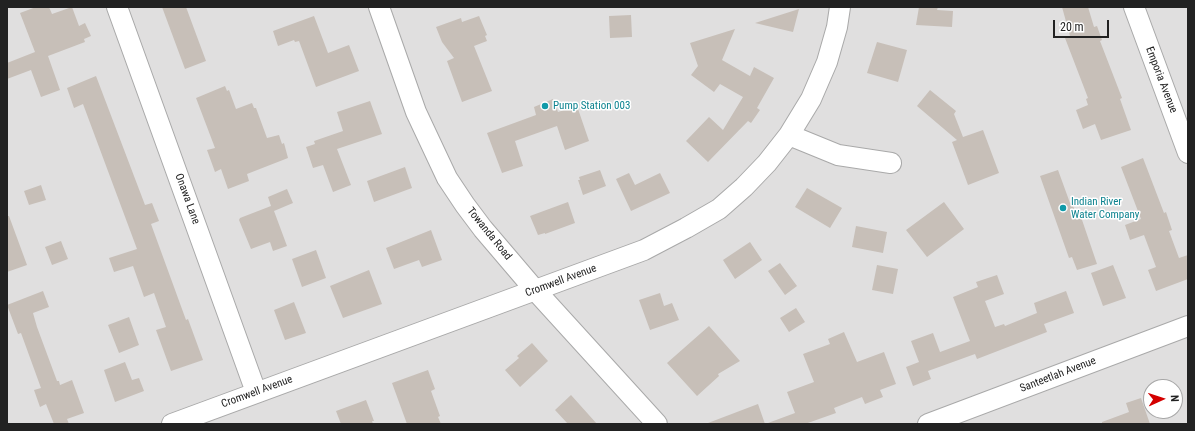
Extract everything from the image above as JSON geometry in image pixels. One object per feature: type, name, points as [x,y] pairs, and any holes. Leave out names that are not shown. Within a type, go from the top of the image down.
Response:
[{"type":"street","name":"Onawa Lane","points":[[117,7],[256,392]]},
{"type":"street","name":"Towanda Road","points":[[379,7],[416,112],[447,178],[483,230],[535,290],[657,424]]},
{"type":"street","name":"Cromwell Avenue","points":[[172,424],[644,250],[719,209],[744,187],[767,163],[789,135],[811,99],[827,62],[837,27],[840,7]]},
{"type":"street","name":"Emporia Avenue","points":[[1134,7],[1188,153]]},
{"type":"street","points":[[789,135],[838,155],[891,163]]},
{"type":"street","name":"Santeetlah Avenue","points":[[928,424],[1188,326]]},
{"type":"shaded area","points":[[7,7],[1188,7],[1188,424],[7,424]]},
{"type":"building","points":[[36,7],[49,7],[52,14],[72,7],[79,26],[85,23],[91,36],[84,39],[85,42],[48,56],[60,90],[41,97],[31,70],[7,79],[7,63],[35,52],[20,13]]},
{"type":"building","points":[[162,7],[186,7],[206,61],[185,69]]},
{"type":"building","points":[[919,7],[938,7],[937,10],[953,11],[952,27],[916,25]]},
{"type":"building","points":[[1062,7],[1088,7],[1094,27],[1097,26],[1102,40],[1100,41],[1122,98],[1120,99],[1131,130],[1101,140],[1095,124],[1083,129],[1076,110],[1088,105],[1086,99],[1088,98],[1065,38],[1070,36]]},
{"type":"building","points":[[799,9],[793,32],[755,23]]},
{"type":"building","points":[[631,15],[632,37],[610,38],[609,16]]},
{"type":"building","points":[[314,16],[328,53],[349,45],[359,71],[316,87],[299,41],[295,42],[294,40],[278,46],[273,31]]},
{"type":"building","points":[[479,16],[487,35],[485,36],[487,41],[474,46],[492,91],[462,102],[447,61],[454,58],[442,42],[436,27],[461,18],[462,22]]},
{"type":"building","points":[[735,29],[722,60],[750,76],[754,67],[774,78],[757,108],[760,110],[751,123],[748,121],[708,162],[686,141],[709,117],[723,130],[743,97],[720,84],[714,92],[691,75],[698,66],[690,43]]},
{"type":"building","points":[[877,42],[907,50],[898,82],[867,73]]},
{"type":"building","points":[[96,76],[145,205],[152,203],[159,221],[151,224],[186,320],[188,319],[203,360],[171,371],[156,330],[166,327],[154,293],[144,297],[133,266],[114,272],[109,258],[137,249],[83,104],[74,108],[67,88]]},
{"type":"building","points":[[225,86],[227,91],[229,90],[236,109],[252,103],[254,108],[256,108],[267,138],[279,135],[282,144],[284,143],[288,158],[247,174],[249,181],[228,189],[221,169],[215,172],[207,150],[215,148],[196,98]]},
{"type":"building","points":[[930,90],[956,111],[954,114],[963,137],[983,130],[999,173],[968,185],[952,142],[957,140],[917,106]]},
{"type":"building","points":[[553,99],[558,112],[577,106],[589,141],[565,150],[557,126],[515,141],[523,166],[502,173],[487,133],[536,115],[534,107]]},
{"type":"building","points":[[370,101],[382,134],[337,149],[351,185],[333,192],[323,165],[313,168],[306,147],[315,144],[314,141],[343,131],[337,112]]},
{"type":"building","points":[[1143,158],[1164,213],[1166,212],[1172,230],[1169,231],[1179,258],[1188,255],[1188,279],[1156,291],[1148,270],[1156,267],[1144,235],[1130,240],[1125,225],[1141,219],[1121,167]]},
{"type":"building","points":[[405,167],[412,188],[374,202],[367,181]]},
{"type":"building","points":[[600,170],[606,186],[583,195],[578,180],[580,180],[579,177]]},
{"type":"building","name":"Indian River Water Company","points":[[1058,170],[1076,215],[1080,214],[1097,264],[1077,270],[1072,257],[1069,258],[1040,176]]},
{"type":"building","points":[[629,173],[635,185],[660,173],[670,193],[631,211],[616,179]]},
{"type":"building","points":[[41,185],[46,200],[29,205],[24,191]]},
{"type":"building","points":[[807,188],[842,208],[830,228],[795,207]]},
{"type":"building","points":[[287,189],[293,203],[274,211],[287,246],[273,251],[270,242],[251,249],[239,220],[240,218],[271,206],[268,197]]},
{"type":"building","points":[[568,202],[575,223],[545,234],[538,235],[530,216]]},
{"type":"building","points":[[944,202],[964,229],[927,257],[906,230]]},
{"type":"building","points":[[7,216],[9,216],[27,265],[7,272]]},
{"type":"building","points":[[856,226],[887,232],[883,253],[852,247]]},
{"type":"building","points":[[431,230],[442,260],[422,267],[419,260],[394,269],[386,248]]},
{"type":"building","points":[[61,241],[68,259],[52,265],[45,247]]},
{"type":"building","points":[[750,242],[762,260],[735,279],[723,260]]},
{"type":"building","points":[[316,250],[326,278],[302,287],[292,259]]},
{"type":"building","points":[[780,263],[797,286],[785,295],[768,271]]},
{"type":"building","points":[[877,265],[898,269],[893,294],[872,290]]},
{"type":"building","points":[[1113,265],[1126,298],[1103,306],[1091,273]]},
{"type":"building","points":[[369,270],[382,304],[343,318],[330,286]]},
{"type":"building","points":[[997,275],[1004,294],[985,301],[995,327],[1004,324],[1005,326],[1037,313],[1034,303],[1066,291],[1074,313],[1044,324],[1047,332],[977,359],[975,354],[928,371],[931,379],[913,386],[906,367],[919,362],[911,341],[933,333],[940,352],[970,341],[953,297],[978,287],[976,282]]},
{"type":"building","points":[[43,291],[49,307],[33,313],[37,327],[57,381],[59,381],[60,385],[72,380],[84,413],[67,419],[69,424],[54,424],[46,404],[40,407],[34,390],[41,388],[21,333],[18,334],[7,305]]},
{"type":"building","points":[[660,293],[664,306],[672,303],[679,320],[650,330],[639,300]]},
{"type":"building","points":[[294,302],[306,333],[285,340],[274,310]]},
{"type":"building","points":[[796,308],[805,322],[789,332],[780,318]]},
{"type":"building","points":[[129,317],[139,345],[119,353],[108,325]]},
{"type":"building","points":[[709,326],[740,361],[718,374],[719,376],[697,396],[667,363]]},
{"type":"building","points":[[844,332],[857,362],[884,352],[896,384],[880,390],[883,397],[865,404],[862,397],[834,408],[836,413],[805,424],[768,424],[795,413],[787,392],[814,382],[803,354],[830,344],[828,339]]},
{"type":"building","points":[[532,343],[548,361],[520,387],[505,370],[519,358],[517,356]]},
{"type":"building","points":[[125,362],[132,380],[139,378],[144,391],[115,402],[104,370]]},
{"type":"building","points":[[428,370],[435,389],[431,391],[440,416],[438,417],[441,424],[407,424],[392,383]]},
{"type":"building","points":[[571,395],[597,424],[568,424],[555,410]]},
{"type":"building","points":[[1141,398],[1143,404],[1143,419],[1148,419],[1150,424],[1102,424],[1102,422],[1129,412],[1126,403]]},
{"type":"building","points":[[366,400],[374,421],[372,421],[373,424],[341,424],[336,411]]},
{"type":"building","points":[[758,404],[765,424],[708,423]]},
{"type":"place","name":"Pump Station 003","points":[[545,106]]},
{"type":"place","name":"Indian River Water Company","points":[[1063,208]]}]
